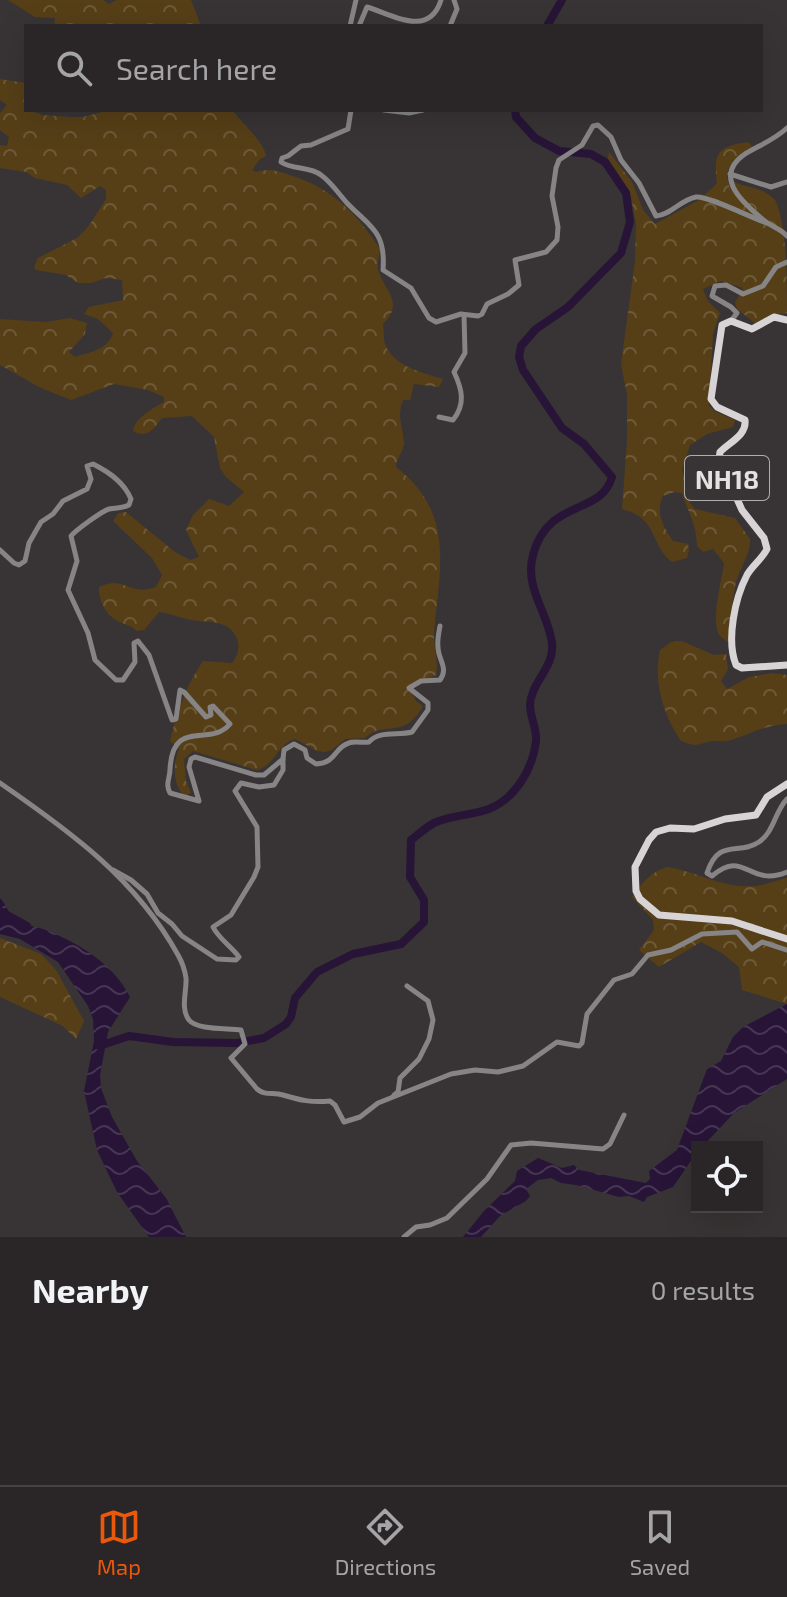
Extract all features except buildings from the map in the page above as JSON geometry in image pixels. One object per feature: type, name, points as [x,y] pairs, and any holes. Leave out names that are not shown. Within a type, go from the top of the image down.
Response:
[{"type":"main road","points":[[731,321],[752,329],[774,317],[787,320]]},
{"type":"main road","name":"NH18","points":[[731,321],[726,321],[719,329],[711,399],[717,407],[741,416],[746,426],[742,434],[720,452],[719,459],[742,510],[764,538],[767,549],[748,573],[738,600],[733,655],[736,665],[742,668],[787,665]]},
{"type":"main road","points":[[787,784],[767,797],[756,815],[725,819],[694,829],[670,828],[656,832],[639,858],[634,881],[640,899],[659,915],[732,921],[787,939]]},
{"type":"street","points":[[350,24],[356,0]]},
{"type":"street","points":[[360,24],[367,7],[397,20],[412,21],[426,19],[437,12],[441,0]]},
{"type":"street","points":[[451,24],[457,9],[454,0]]},
{"type":"street","points":[[351,112],[348,129],[311,145],[301,146],[282,158],[281,162],[291,168],[322,175],[350,206],[369,221],[384,248],[383,270],[411,288],[429,318],[441,321],[482,314],[487,304],[517,288],[515,260],[546,252],[557,240],[558,227],[552,196],[559,160],[582,145],[593,126],[598,125],[611,137],[621,160],[639,183],[656,216],[687,199],[703,196],[767,223]]},
{"type":"street","points":[[787,128],[771,142],[744,155],[729,174],[738,194],[767,223],[787,236]]},
{"type":"street","points":[[729,174],[771,187],[787,182]]},
{"type":"street","points":[[731,321],[737,313],[712,296],[715,286],[726,285],[743,294],[763,286],[776,267],[787,262]]},
{"type":"street","points":[[439,417],[453,420],[461,406],[460,387],[454,372],[465,353],[464,315]]},
{"type":"street","points":[[0,550],[14,563],[19,565],[25,561],[29,543],[41,522],[53,514],[63,501],[87,489],[91,479],[87,466],[93,464],[105,470],[126,488],[131,499],[129,505],[107,509],[81,525],[71,536],[77,561],[68,590],[88,633],[95,660],[116,680],[123,680],[135,662],[134,643],[138,641],[149,655],[172,720],[176,719],[180,690],[206,717],[211,715],[210,707],[213,706],[230,724],[222,731],[189,736],[171,751],[167,786],[170,793],[199,801],[189,767],[191,759],[195,757],[256,775],[264,775],[283,759]]},
{"type":"street","points":[[113,870],[147,894],[158,913],[182,936],[217,959],[236,960],[238,954],[230,949],[213,927],[231,915],[254,877],[258,867],[259,835],[235,791],[241,783],[259,787],[274,785],[283,770],[284,750],[294,744],[305,750],[307,758],[316,764],[323,764],[350,742],[369,742],[373,737],[385,734],[412,732],[428,710],[428,703],[409,688],[421,681],[440,680],[444,675],[438,648],[440,626]]},
{"type":"street","points":[[0,783],[89,846],[135,892],[161,925],[178,954],[186,978],[187,1016],[201,1028],[241,1030],[243,1049],[232,1054],[231,1058],[261,1093],[306,1103],[330,1101],[344,1122],[348,1123],[398,1092],[400,1078],[419,1059],[429,1039],[433,1020],[428,1001],[407,986]]},
{"type":"street","points":[[787,799],[757,843],[729,848],[720,853],[707,873],[712,876],[725,866],[739,865],[758,876],[773,878],[787,872]]},
{"type":"street","points":[[384,1101],[461,1072],[498,1072],[523,1066],[557,1042],[579,1046],[587,1014],[609,984],[632,974],[648,955],[671,950],[702,934],[737,932],[752,949],[762,942],[787,950]]},
{"type":"street","points":[[404,1237],[416,1227],[447,1218],[487,1179],[511,1145],[531,1143],[603,1149],[610,1144],[624,1115]]},
{"type":"green space","points":[[8,0],[103,0],[109,4],[117,0],[191,0],[200,24],[54,24],[55,18],[35,17]]},
{"type":"green space","points":[[0,79],[24,83],[24,112],[43,115],[83,117],[102,112],[234,112],[257,139],[266,156],[252,170],[279,171],[321,188],[353,214],[380,249],[378,269],[393,302],[390,316],[383,324],[385,344],[402,363],[443,379],[439,387],[414,384],[410,400],[403,400],[400,413],[404,442],[396,467],[428,503],[436,522],[440,563],[434,632],[436,675],[409,687],[416,701],[423,706],[409,723],[380,730],[365,738],[345,739],[325,752],[295,739],[257,770],[193,751],[184,759],[186,781],[191,793],[185,796],[181,791],[175,774],[179,749],[170,741],[179,709],[203,661],[232,663],[238,652],[237,639],[224,625],[159,612],[144,630],[137,631],[107,612],[99,587],[115,583],[139,590],[147,589],[156,587],[162,575],[152,558],[113,521],[118,513],[126,512],[175,552],[190,560],[199,557],[186,530],[193,515],[209,499],[229,506],[244,492],[226,477],[220,468],[214,437],[192,416],[162,418],[146,433],[133,431],[141,418],[164,402],[164,397],[148,390],[114,384],[71,400],[39,387],[0,365],[0,319],[45,322],[70,318],[87,323],[85,334],[69,352],[75,357],[103,347],[113,333],[98,319],[84,314],[89,307],[123,300],[122,280],[106,278],[78,283],[66,275],[36,270],[34,267],[38,258],[77,238],[88,227],[106,199],[106,190],[100,186],[81,198],[67,185],[35,178],[26,172],[0,168],[0,145],[7,146],[9,137],[0,130],[0,113],[7,105],[0,100]]},
{"type":"green space","points":[[748,142],[753,147],[732,163],[727,174],[728,181],[730,188],[734,182],[761,191],[775,200],[784,238],[787,313],[768,316],[755,323],[737,309],[735,303],[743,288],[721,281],[703,289],[708,301],[720,313],[713,334],[709,406],[735,420],[733,427],[707,434],[690,445],[682,470],[688,482],[697,482],[700,486],[693,492],[690,503],[695,509],[735,518],[750,539],[735,587],[730,644],[720,636],[716,621],[724,563],[713,549],[703,552],[697,546],[694,524],[682,493],[663,496],[660,508],[663,525],[673,541],[688,544],[687,558],[672,562],[648,525],[634,513],[622,509],[627,395],[621,364],[635,261],[636,223],[630,192],[608,158],[609,152],[632,182],[643,210],[655,224],[701,199],[717,183],[716,164],[720,153],[730,146]]},
{"type":"green space","points":[[682,641],[714,655],[726,654],[728,669],[721,681],[727,689],[749,677],[772,673],[787,675],[787,724],[726,741],[694,745],[681,741],[665,709],[659,686],[658,662],[660,650],[671,642]]},
{"type":"green space","points":[[668,867],[722,883],[744,886],[787,878],[787,1004],[742,990],[739,967],[701,942],[659,967],[639,950],[654,930],[653,920],[632,897],[643,882]]},
{"type":"green space","points":[[0,938],[41,954],[56,970],[84,1021],[76,1039],[63,1026],[0,997]]},
{"type":"water","points":[[0,898],[16,921],[56,934],[93,955],[114,974],[130,997],[108,1032],[100,1075],[101,1088],[112,1117],[137,1161],[166,1198],[186,1237],[149,1237],[117,1192],[97,1150],[84,1091],[94,1041],[93,1019],[88,1006],[58,962],[20,939],[0,934]]},
{"type":"water","points":[[787,1004],[787,1079],[734,1113],[708,1141],[691,1141],[691,1161],[673,1187],[647,1197],[644,1202],[551,1178],[538,1180],[526,1189],[530,1196],[526,1201],[500,1216],[481,1237],[463,1237],[515,1181],[517,1171],[538,1158],[562,1168],[574,1165],[579,1170],[646,1183],[650,1179],[649,1171],[677,1150],[707,1069],[721,1061],[733,1037],[743,1027]]},
{"type":"waterway","points":[[548,24],[562,0]]},
{"type":"waterway","points":[[99,1046],[129,1036],[173,1042],[237,1043],[264,1038],[286,1024],[291,1017],[295,998],[317,972],[353,954],[401,944],[424,922],[424,900],[410,877],[411,840],[436,822],[499,804],[515,790],[527,771],[536,741],[531,697],[552,652],[550,632],[534,589],[533,555],[540,537],[550,524],[597,498],[612,477],[584,444],[562,428],[523,370],[519,357],[521,346],[536,329],[568,307],[621,253],[630,222],[626,193],[605,162],[591,154],[559,151],[535,138],[516,117],[515,112]]},
{"type":"waterway","points":[[0,911],[27,926]]}]
